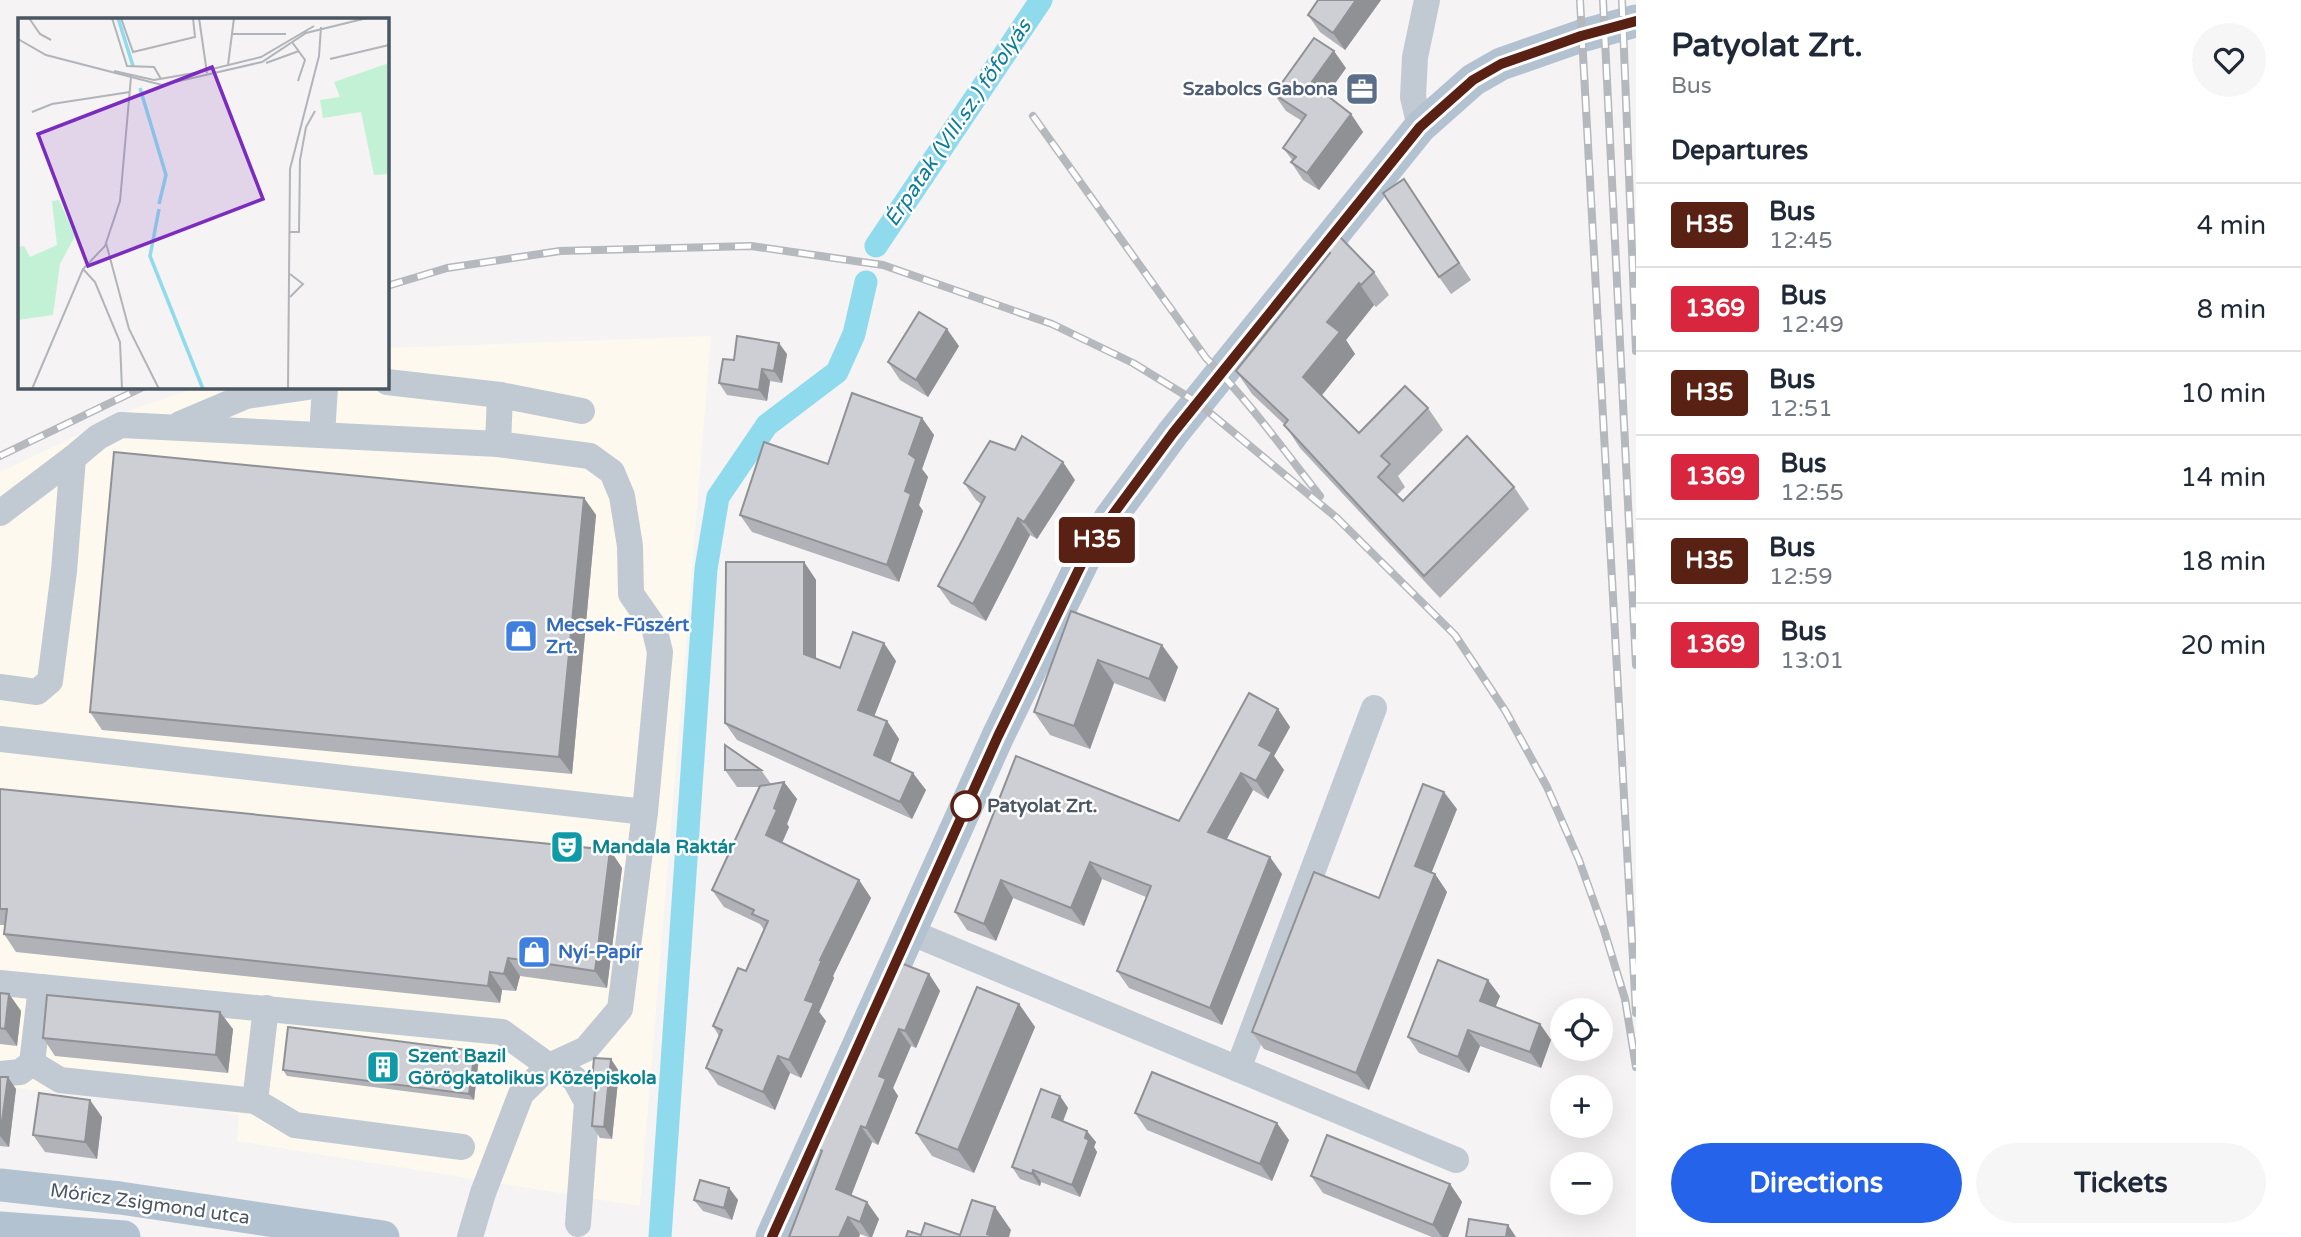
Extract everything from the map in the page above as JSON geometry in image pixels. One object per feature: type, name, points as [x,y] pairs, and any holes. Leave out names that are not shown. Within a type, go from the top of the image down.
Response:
[{"type":"main road","points":[[772,1237],[1003,724],[1083,561],[1111,517],[1173,433],[1420,127],[1473,80],[1501,64],[1581,36],[1636,21]]},
{"type":"main road","name":"Móricz Zsigmond utca","points":[[0,1185],[63,1190],[383,1237]]},
{"type":"main road","name":"Móricz Zsigmond utca","points":[[0,1228],[124,1237]]},
{"type":"street","points":[[1420,127],[1413,97],[1415,57],[1427,0]]},
{"type":"street","points":[[388,382],[500,395],[582,411]]},
{"type":"street","points":[[172,428],[246,396],[301,388]]},
{"type":"street","points":[[322,435],[325,388]]},
{"type":"street","points":[[498,444],[500,395]]},
{"type":"street","points":[[0,513],[98,437],[121,425],[498,444],[590,456],[612,472],[622,496],[630,546],[631,594],[654,627],[660,652],[645,812],[620,1009],[586,1049],[549,1066],[521,1094],[483,1193],[470,1237]]},
{"type":"street","points":[[0,687],[37,692],[50,681],[64,572],[73,458]]},
{"type":"street","points":[[1238,1069],[1374,708]]},
{"type":"street","points":[[0,739],[645,812]]},
{"type":"street","points":[[910,932],[1456,1160]]},
{"type":"street","points":[[0,983],[502,1032],[549,1066],[574,1079],[587,1102],[578,1224]]},
{"type":"street","points":[[0,1074],[20,1072],[32,1063],[41,987]]},
{"type":"street","points":[[255,1101],[266,1008]]},
{"type":"street","points":[[32,1063],[60,1080],[255,1101],[295,1125],[462,1147]]},
{"type":"street","points":[[57,1234],[63,1190]]},
{"type":"shaded area","points":[[711,336],[640,1206],[237,1141],[239,1115],[127,1090],[30,1090],[0,1085],[0,472],[128,411],[197,388],[388,388],[388,348]]},
{"type":"building","points":[[1318,0],[1356,0],[1333,33],[1308,15]]},
{"type":"building","points":[[1314,38],[1334,51],[1311,83],[1351,114],[1307,173],[1291,162],[1296,157],[1283,148],[1306,115],[1274,94]]},
{"type":"building","points":[[1404,179],[1459,263],[1439,277],[1383,193]]},
{"type":"building","points":[[1340,237],[1374,272],[1361,285],[1359,283],[1327,322],[1340,332],[1303,377],[1359,433],[1405,386],[1428,408],[1381,456],[1390,464],[1378,477],[1403,501],[1467,436],[1514,487],[1424,576],[1284,425],[1288,420],[1236,371],[1330,253],[1327,250]]},
{"type":"building","points":[[919,312],[947,329],[916,380],[888,362]]},
{"type":"building","points":[[737,336],[779,343],[774,371],[762,369],[759,390],[719,383],[723,359],[734,360]]},
{"type":"building","points":[[852,393],[922,418],[909,454],[916,459],[905,491],[911,494],[887,565],[740,515],[764,442],[828,464]]},
{"type":"building","points":[[1022,436],[1063,462],[1024,522],[1018,518],[973,604],[938,586],[985,497],[964,483],[990,441],[1015,450]]},
{"type":"building","points":[[114,452],[584,498],[559,757],[90,712]]},
{"type":"building","points":[[726,562],[804,562],[804,654],[840,668],[853,632],[884,643],[858,710],[887,721],[874,755],[913,773],[900,802],[725,723]]},
{"type":"building","points":[[1071,611],[1162,645],[1149,679],[1098,660],[1074,726],[1034,712]]},
{"type":"building","points":[[1249,693],[1278,709],[1259,745],[1272,752],[1256,781],[1241,773],[1208,832],[1270,857],[1210,1008],[1117,971],[1151,886],[1090,862],[1071,908],[1001,880],[984,924],[955,912],[1016,756],[1179,821]]},
{"type":"building","points":[[725,745],[761,770],[725,770]]},
{"type":"building","points":[[784,782],[774,808],[777,810],[766,835],[859,880],[820,960],[805,1000],[814,1003],[789,1060],[778,1056],[763,1092],[706,1068],[722,1030],[713,1026],[738,968],[746,971],[768,921],[752,914],[754,910],[712,890],[760,786]]},
{"type":"building","points":[[1423,784],[1444,792],[1415,866],[1435,874],[1356,1073],[1252,1032],[1314,872],[1379,898]]},
{"type":"building","points":[[0,789],[610,850],[595,971],[508,958],[504,974],[490,972],[488,986],[4,934],[7,909],[0,909]]},
{"type":"building","points":[[1438,960],[1488,980],[1480,1001],[1540,1024],[1530,1052],[1468,1030],[1458,1057],[1408,1037]]},
{"type":"building","points":[[898,962],[929,974],[905,1031],[899,1029],[879,1076],[886,1079],[866,1128],[861,1126],[836,1189],[867,1202],[860,1222],[848,1217],[839,1237],[789,1237],[822,1151],[819,1149]]},
{"type":"building","points":[[977,987],[1019,1004],[958,1150],[916,1133]]},
{"type":"building","points":[[0,993],[9,994],[5,1029],[0,1028]]},
{"type":"building","points":[[47,995],[220,1012],[216,1055],[43,1038]]},
{"type":"building","name":"Szent Bazil Görögkatolikus Középiskola","points":[[288,1027],[475,1051],[469,1094],[283,1070]]},
{"type":"building","points":[[594,1058],[611,1059],[604,1127],[592,1126]]},
{"type":"building","points":[[1152,1072],[1277,1123],[1260,1164],[1135,1113]]},
{"type":"building","points":[[0,1077],[8,1077],[0,1136]]},
{"type":"building","points":[[1041,1089],[1060,1096],[1052,1117],[1087,1131],[1085,1138],[1089,1140],[1072,1185],[1033,1170],[1032,1174],[1012,1167]]},
{"type":"building","points":[[39,1093],[90,1100],[85,1142],[33,1135]]},
{"type":"building","points":[[1327,1135],[1450,1184],[1433,1225],[1311,1176]]},
{"type":"building","points":[[700,1180],[729,1188],[724,1208],[694,1200]]},
{"type":"building","points":[[972,1200],[995,1207],[987,1234],[996,1237],[906,1237],[908,1231],[921,1235],[925,1223],[960,1235]]},
{"type":"building","points":[[1469,1219],[1508,1225],[1506,1237],[1466,1237]]},
{"type":"waterway","name":"Érpatak (VIII.sz.) főfolyás","points":[[876,246],[1041,0]]},
{"type":"waterway","name":"Érpatak (VIII.sz.) főfolyás","points":[[660,1237],[706,569],[718,497],[767,425],[837,372],[854,334],[866,282]]},
{"type":"railway","points":[[1580,0],[1636,1013]]},
{"type":"railway","points":[[1603,0],[1636,665]]},
{"type":"railway","points":[[1622,0],[1636,351]]},
{"type":"railway","points":[[1033,116],[1206,358],[1251,408],[1320,496]]},
{"type":"railway","points":[[388,286],[447,268],[560,251],[751,246],[883,265],[1052,324],[1133,363],[1198,403],[1337,518],[1455,635],[1506,712],[1547,787],[1579,860],[1625,999],[1636,1067]]},
{"type":"railway","points":[[0,456],[141,388]]},
{"type":"bus line","name":"H35","points":[[772,1237],[1054,616],[1083,561],[1111,517],[1173,433],[1420,127],[1473,80],[1501,64],[1581,36],[1636,21]]},
{"type":"place","name":"Szabolcs Gabona","points":[[1362,89]]},
{"type":"place","name":"Mecsek-Fűszért Zrt.","points":[[521,636]]},
{"type":"place","name":"Patyolat Zrt.","points":[[966,806]]},
{"type":"place","name":"Mandala Raktár","points":[[567,847]]},
{"type":"place","name":"Nyí-Papír","points":[[534,952]]},
{"type":"place","name":"Szent Bazil Görögkatolikus Középiskola","points":[[383,1067]]}]
